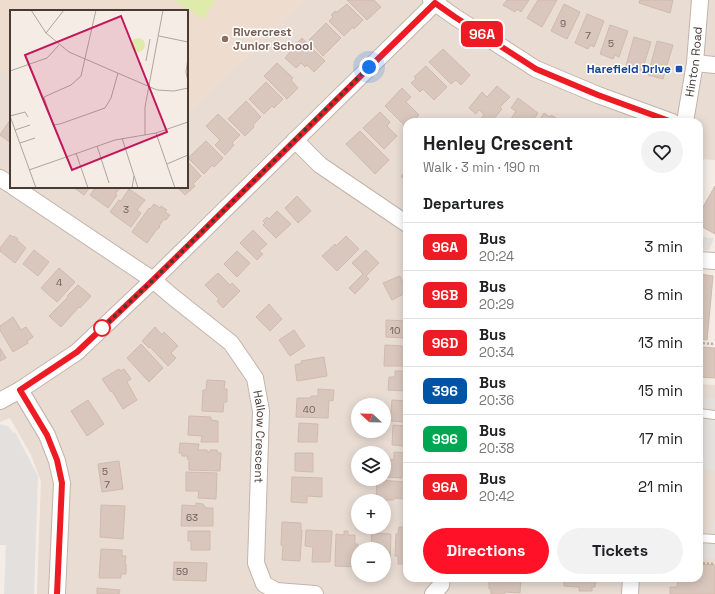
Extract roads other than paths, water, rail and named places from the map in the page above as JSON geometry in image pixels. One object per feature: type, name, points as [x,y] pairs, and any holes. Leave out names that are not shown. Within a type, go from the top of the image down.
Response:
[{"type":"street","name":"Hinton Road","points":[[686,118],[695,63],[700,0]]},
{"type":"street","points":[[0,401],[20,390],[77,352],[153,280],[435,1],[455,17],[536,69],[598,95],[661,118]]},
{"type":"street","points":[[695,63],[715,64]]},
{"type":"street","points":[[295,140],[320,165],[403,221]]},
{"type":"street","points":[[0,178],[10,184]]},
{"type":"street","name":"Hallow Crescent","points":[[15,188],[153,280],[231,343],[255,378],[261,411],[256,563],[264,584],[276,592],[315,594]]},
{"type":"street","points":[[703,260],[715,261]]},
{"type":"street","points":[[20,390],[47,435],[57,460],[62,483],[57,594]]},
{"type":"street","points":[[433,594],[441,582]]},
{"type":"street","points":[[630,594],[631,582]]},
{"type":"lane","points":[[703,414],[715,415]]},
{"type":"lane","points":[[703,538],[715,539]]},
{"type":"place","name":"Rivercrest Junior School","points":[[225,39]]},
{"type":"place","name":"Harefield Drive","points":[[679,69]]}]
